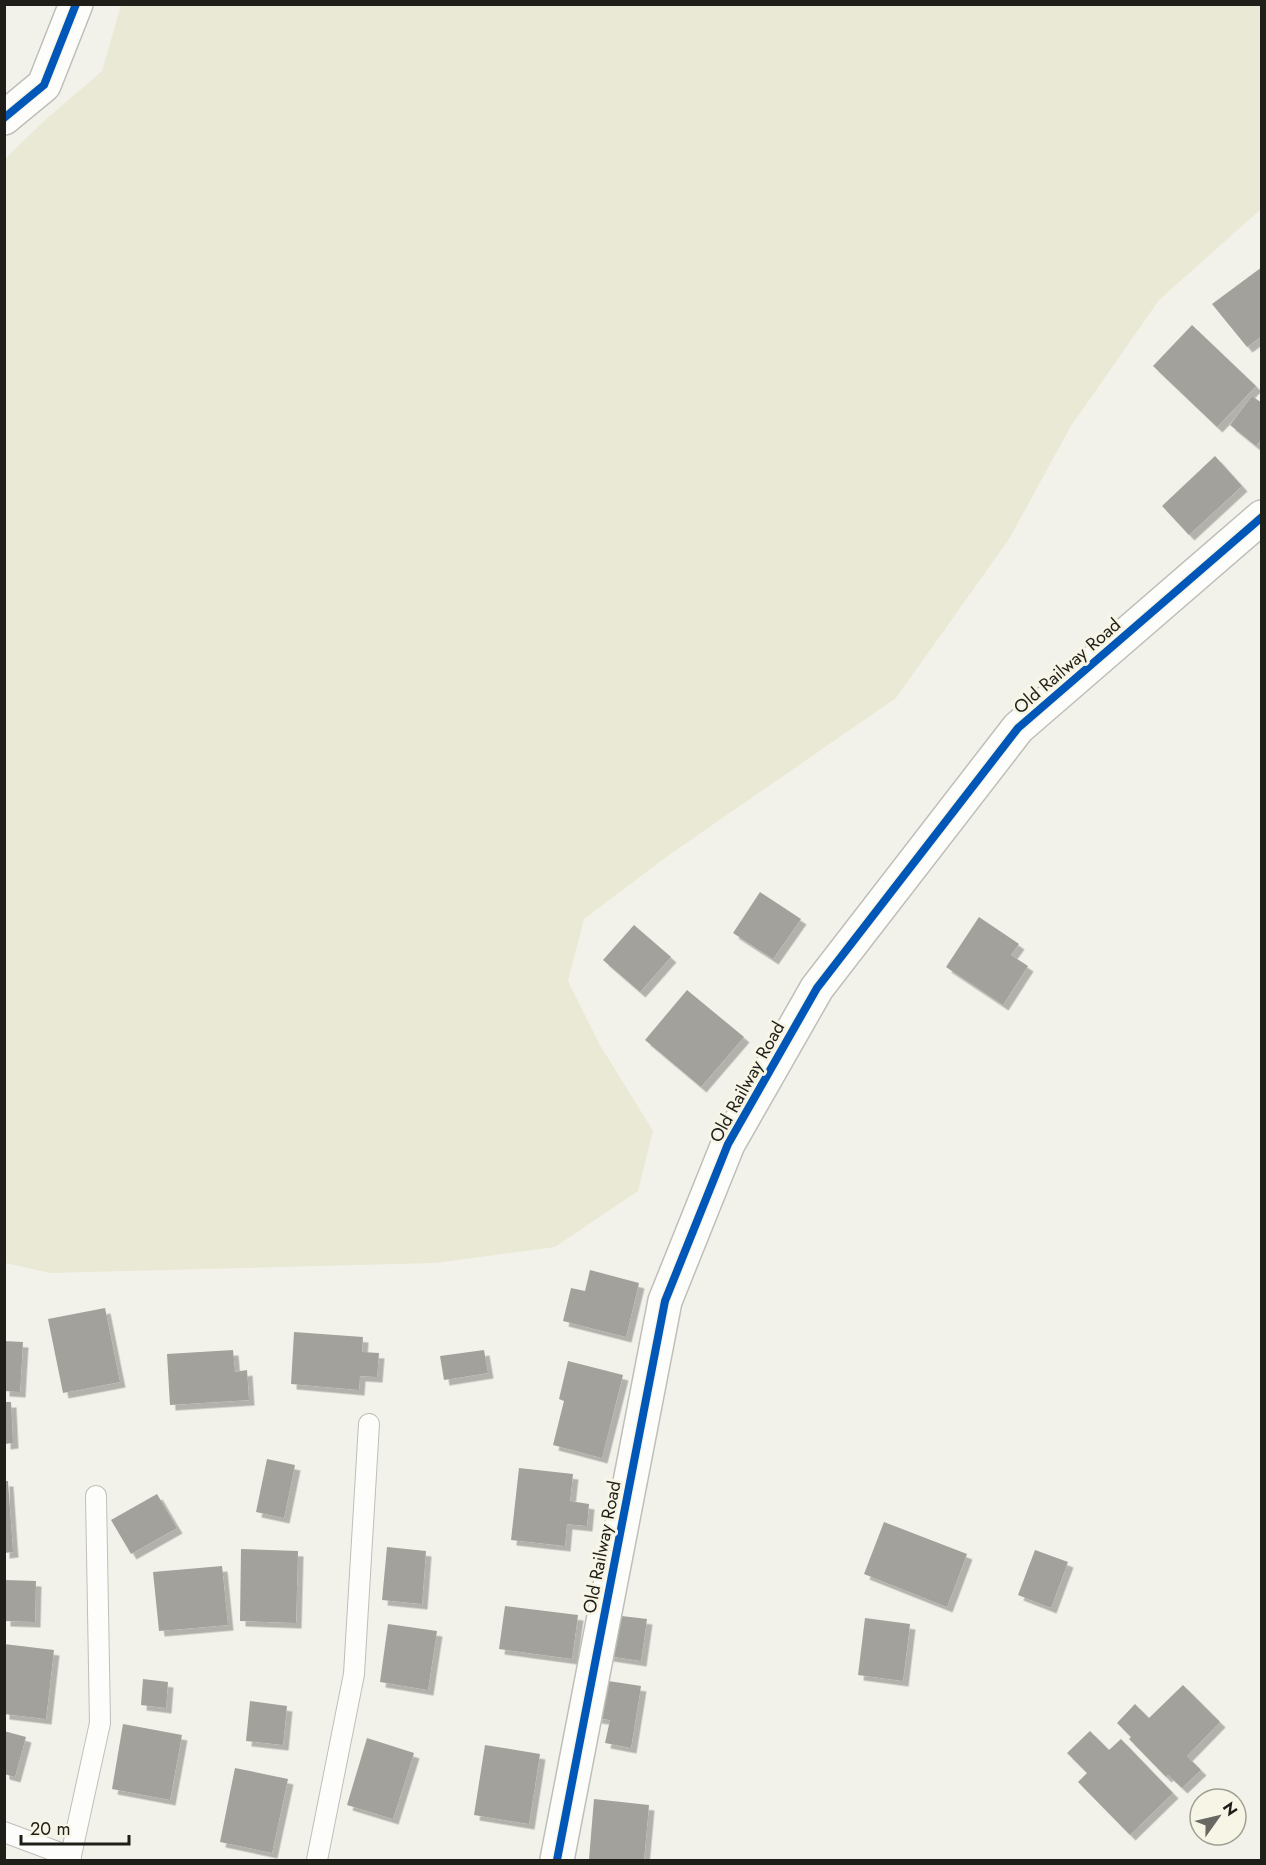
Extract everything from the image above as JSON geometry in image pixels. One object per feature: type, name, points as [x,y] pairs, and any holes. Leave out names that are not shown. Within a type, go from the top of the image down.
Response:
[{"type":"street","points":[[4,118],[44,85],[76,4]]},
{"type":"street","name":"Old Railway Road","points":[[557,1860],[665,1301],[728,1144],[816,988],[1018,728],[1262,517]]},
{"type":"lane","points":[[317,1860],[354,1674],[369,1424]]},
{"type":"lane","points":[[4,1832],[70,1859],[100,1723],[96,1496]]},
{"type":"green space","points":[[121,5],[1261,5],[1261,209],[1159,300],[1071,426],[1009,539],[896,698],[669,855],[584,919],[568,981],[600,1045],[653,1131],[638,1191],[555,1247],[435,1263],[50,1273],[5,1263],[5,159],[45,120],[102,71]]},
{"type":"building","points":[[1262,267],[1262,336],[1247,347],[1212,304]]},
{"type":"building","points":[[1192,325],[1256,386],[1217,427],[1153,366]]},
{"type":"building","points":[[1252,396],[1262,403],[1262,439],[1256,446],[1230,425]]},
{"type":"building","points":[[1215,456],[1242,486],[1189,535],[1162,506]]},
{"type":"building","points":[[760,892],[801,919],[773,959],[733,933]]},
{"type":"building","points":[[979,917],[1019,944],[1011,955],[1028,966],[1003,1005],[946,967]]},
{"type":"building","points":[[634,925],[671,957],[640,992],[603,960]]},
{"type":"building","points":[[687,990],[744,1037],[701,1087],[645,1040]]},
{"type":"building","points":[[590,1270],[639,1283],[626,1337],[563,1321],[571,1288],[585,1291]]},
{"type":"building","points":[[105,1308],[120,1382],[63,1393],[48,1319]]},
{"type":"building","points":[[294,1332],[363,1337],[362,1352],[379,1353],[377,1377],[360,1376],[359,1390],[291,1384]]},
{"type":"building","points":[[4,1341],[23,1342],[20,1392],[4,1391]]},
{"type":"building","points":[[233,1350],[235,1372],[247,1370],[249,1400],[170,1405],[167,1354]]},
{"type":"building","points":[[484,1350],[488,1373],[444,1380],[440,1356]]},
{"type":"building","points":[[568,1361],[623,1375],[602,1458],[553,1445],[564,1401],[559,1399]]},
{"type":"building","points":[[5,1402],[11,1402],[13,1443],[5,1444]]},
{"type":"building","points":[[267,1459],[295,1465],[284,1518],[256,1512]]},
{"type":"building","points":[[519,1468],[573,1474],[570,1501],[589,1504],[587,1526],[567,1524],[565,1546],[511,1540]]},
{"type":"building","points":[[4,1481],[8,1481],[13,1552],[4,1553]]},
{"type":"building","points":[[157,1494],[177,1528],[131,1554],[111,1520]]},
{"type":"building","points":[[884,1522],[967,1554],[947,1607],[864,1574]]},
{"type":"building","points":[[387,1547],[426,1551],[422,1604],[382,1600]]},
{"type":"building","points":[[241,1549],[298,1551],[296,1623],[240,1621]]},
{"type":"building","points":[[1035,1550],[1068,1562],[1051,1608],[1018,1595]]},
{"type":"building","points":[[222,1566],[228,1625],[159,1631],[153,1572]]},
{"type":"building","points":[[5,1580],[36,1581],[35,1622],[5,1621]]},
{"type":"building","points":[[505,1606],[578,1615],[572,1659],[499,1649]]},
{"type":"building","points":[[613,1615],[647,1619],[641,1661],[608,1656]]},
{"type":"building","points":[[865,1618],[910,1624],[903,1681],[858,1675]]},
{"type":"building","points":[[388,1624],[437,1631],[428,1690],[380,1682]]},
{"type":"building","points":[[4,1644],[54,1650],[46,1719],[4,1714]]},
{"type":"building","points":[[143,1679],[168,1682],[166,1708],[141,1705]]},
{"type":"building","points":[[602,1680],[641,1686],[631,1748],[605,1743],[610,1720],[596,1718]]},
{"type":"building","points":[[1183,1685],[1220,1722],[1187,1756],[1201,1770],[1182,1788],[1168,1775],[1166,1777],[1129,1739],[1131,1737],[1117,1723],[1135,1704],[1149,1718]]},
{"type":"building","points":[[250,1701],[287,1706],[283,1745],[246,1741]]},
{"type":"building","points":[[123,1724],[182,1735],[170,1800],[112,1789]]},
{"type":"building","points":[[4,1731],[26,1737],[15,1777],[4,1774]]},
{"type":"building","points":[[1090,1731],[1109,1750],[1121,1739],[1173,1793],[1130,1835],[1078,1782],[1087,1773],[1067,1753]]},
{"type":"building","points":[[367,1738],[414,1753],[393,1819],[347,1805]]},
{"type":"building","points":[[485,1745],[540,1754],[529,1824],[474,1815]]},
{"type":"building","points":[[235,1768],[288,1779],[272,1853],[220,1842]]},
{"type":"building","points":[[594,1799],[649,1805],[644,1860],[589,1859]]},
{"type":"cycle path","points":[[4,118],[44,85],[76,4]]},
{"type":"cycle path","points":[[557,1860],[665,1301],[728,1144],[817,988],[1018,728],[1262,517]]}]
